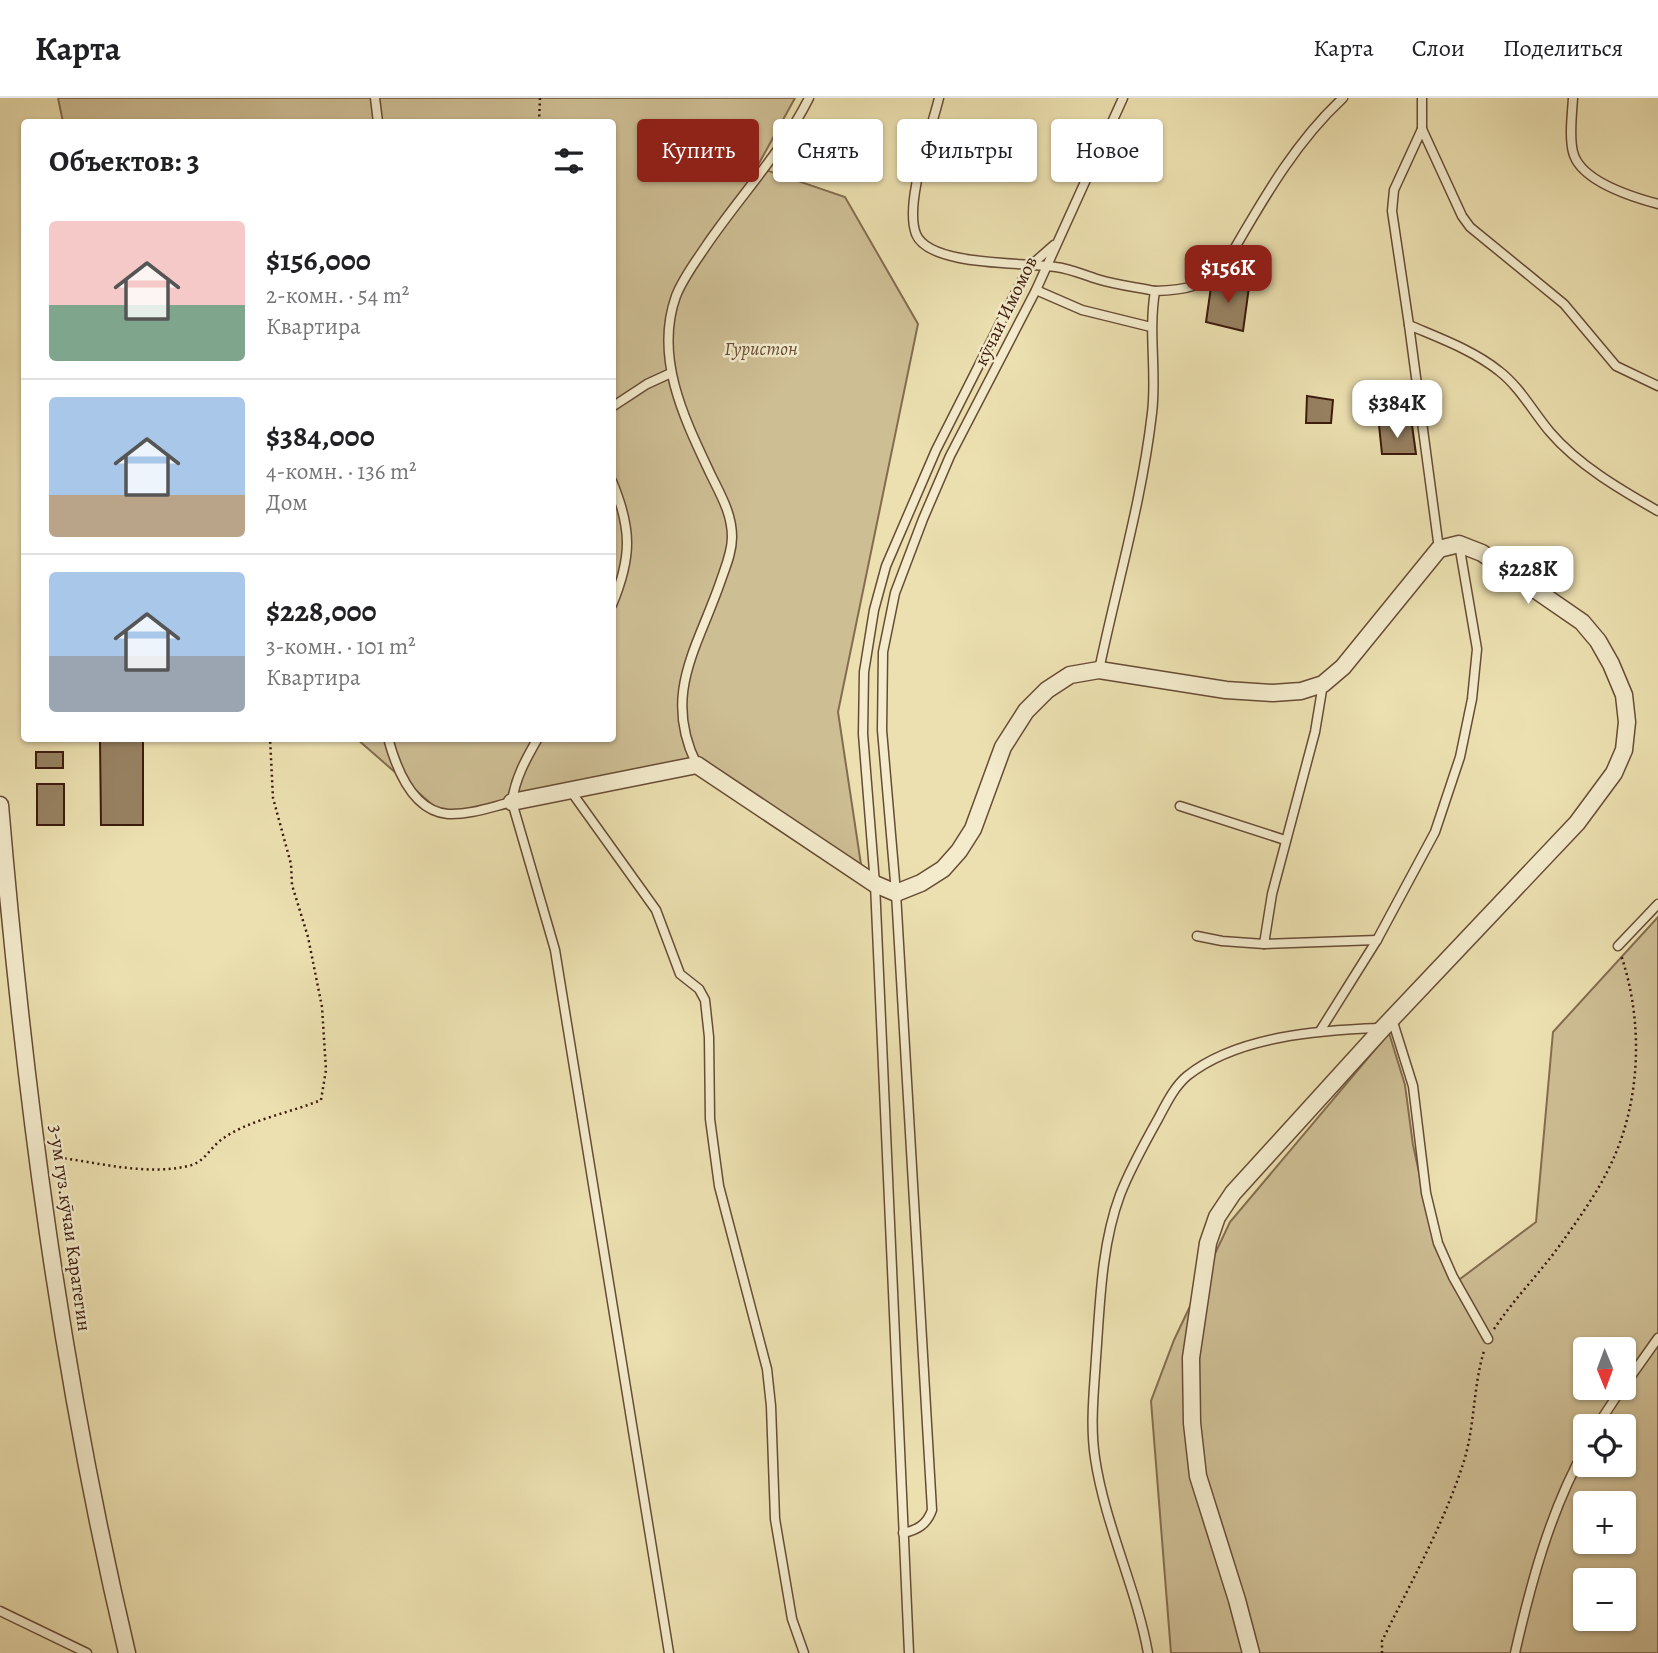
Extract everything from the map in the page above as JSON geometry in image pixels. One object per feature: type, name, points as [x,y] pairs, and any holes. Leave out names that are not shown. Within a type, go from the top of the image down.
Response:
[{"type":"street","points":[[512,802],[697,765],[875,884],[896,892],[921,883],[943,869],[959,851],[973,829],[1003,747],[1026,711],[1047,690],[1070,675],[1099,670],[1226,690],[1261,692],[1301,691],[1323,684],[1343,667],[1439,549],[1459,544],[1500,564],[1582,622],[1598,641],[1624,695],[1627,722],[1624,750],[1614,773],[1577,823],[1388,1023],[1233,1193],[1217,1217],[1208,1243],[1191,1358],[1192,1423],[1198,1476],[1251,1653]]},
{"type":"street","name":"3-ум гуз.кӯчаи Каратегин","points":[[0,806],[14,963],[51,1257],[97,1523],[127,1653]]},
{"type":"lane","points":[[375,98],[378,119]]},
{"type":"lane","points":[[697,765],[682,726],[683,684],[730,553],[731,527],[726,505],[690,425],[671,373],[668,356],[669,331],[676,296],[682,282],[785,139],[809,98]]},
{"type":"lane","points":[[939,98],[917,180],[914,207],[916,233],[922,243],[934,251],[979,261],[1047,266],[1115,284],[1155,290],[1178,290],[1195,286],[1226,263],[1292,155],[1343,98]]},
{"type":"lane","points":[[1056,243],[1123,98]]},
{"type":"lane","points":[[1422,98],[1422,129],[1394,190],[1392,211],[1439,549]]},
{"type":"lane","points":[[1573,98],[1573,151],[1578,165],[1588,175],[1640,199],[1658,204]]},
{"type":"lane","points":[[1422,129],[1462,216],[1470,227],[1564,303],[1616,366],[1658,386]]},
{"type":"lane","name":"кӯчаи Имомов","points":[[909,1653],[875,884],[863,734],[866,652],[886,566],[921,483],[1030,266],[1056,243]]},
{"type":"lane","name":"кӯчаи Имомов","points":[[903,1533],[920,1527],[930,1517],[932,1510],[896,892],[887,803],[881,692],[883,652],[890,613],[902,572],[950,456],[1036,290],[1056,243]]},
{"type":"lane","points":[[1036,290],[1082,310],[1151,327]]},
{"type":"lane","points":[[1099,670],[1145,467],[1154,398],[1151,327],[1155,290]]},
{"type":"lane","points":[[1409,325],[1479,358],[1503,373],[1552,434],[1611,481],[1658,511]]},
{"type":"lane","points":[[616,404],[647,384],[671,373]]},
{"type":"lane","points":[[616,494],[625,524],[628,551],[623,579],[616,596]]},
{"type":"lane","points":[[1320,1031],[1377,940],[1435,832],[1449,795],[1472,699],[1476,649],[1459,544]]},
{"type":"lane","points":[[1264,944],[1272,894],[1315,732],[1323,684]]},
{"type":"lane","points":[[388,742],[398,772],[410,790],[425,805],[445,814],[467,813],[512,802]]},
{"type":"lane","points":[[536,742],[514,786],[512,802],[555,950],[669,1653]]},
{"type":"lane","points":[[570,790],[656,910],[680,974],[699,989],[705,1000],[709,1037],[710,1119],[718,1176],[766,1369],[771,1406],[775,1519],[792,1619],[804,1653]]},
{"type":"lane","points":[[1180,806],[1285,840]]},
{"type":"lane","points":[[1618,946],[1658,904]]},
{"type":"lane","points":[[1197,936],[1222,942],[1264,944],[1377,940]]},
{"type":"lane","points":[[1148,1653],[1136,1602],[1106,1507],[1094,1447],[1093,1402],[1098,1326],[1108,1245],[1120,1196],[1162,1112],[1185,1077],[1236,1051],[1274,1040],[1320,1031],[1388,1023],[1413,1086],[1426,1193],[1438,1243],[1453,1277],[1488,1339]]},
{"type":"lane","points":[[1636,1369],[1658,1338]]},
{"type":"lane","points":[[1515,1653],[1546,1537],[1573,1474]]},
{"type":"lane","points":[[0,1611],[87,1653]]},
{"type":"path","points":[[539,119],[540,98]]},
{"type":"path","points":[[56,1157],[140,1169],[192,1166],[204,1159],[220,1140],[243,1128],[321,1100],[326,1070],[322,1007],[308,937],[292,884],[291,864],[273,798],[270,742]]},
{"type":"path","points":[[1381,1653],[1382,1641],[1442,1518],[1464,1460],[1471,1430],[1474,1391],[1488,1339],[1570,1230],[1608,1171],[1616,1151],[1630,1106],[1637,1060],[1632,992],[1618,946]]},
{"type":"green space","name":"Гуристон","points":[[58,98],[795,98],[783,119],[773,119],[773,138],[759,163],[759,119],[637,119],[637,182],[759,182],[759,168],[773,172],[773,182],[801,182],[845,197],[918,324],[838,712],[862,871],[688,767],[444,815],[360,742],[616,742],[616,119],[62,119]]},
{"type":"green space","points":[[1658,917],[1658,1653],[1171,1653],[1151,1401],[1174,1340],[1230,1222],[1389,1033],[1405,1085],[1413,1145],[1431,1227],[1456,1282],[1536,1222],[1553,1032]]},
{"type":"building","points":[[1212,280],[1249,287],[1243,331],[1206,322]]},
{"type":"building","points":[[1307,396],[1333,400],[1331,423],[1306,423]]},
{"type":"building","points":[[1379,425],[1412,425],[1416,454],[1382,454]]},
{"type":"building","points":[[100,742],[143,742],[143,825],[101,825]]},
{"type":"building","points":[[36,752],[63,752],[63,768],[36,768]]},
{"type":"building","points":[[37,784],[64,784],[64,825],[37,825]]}]
